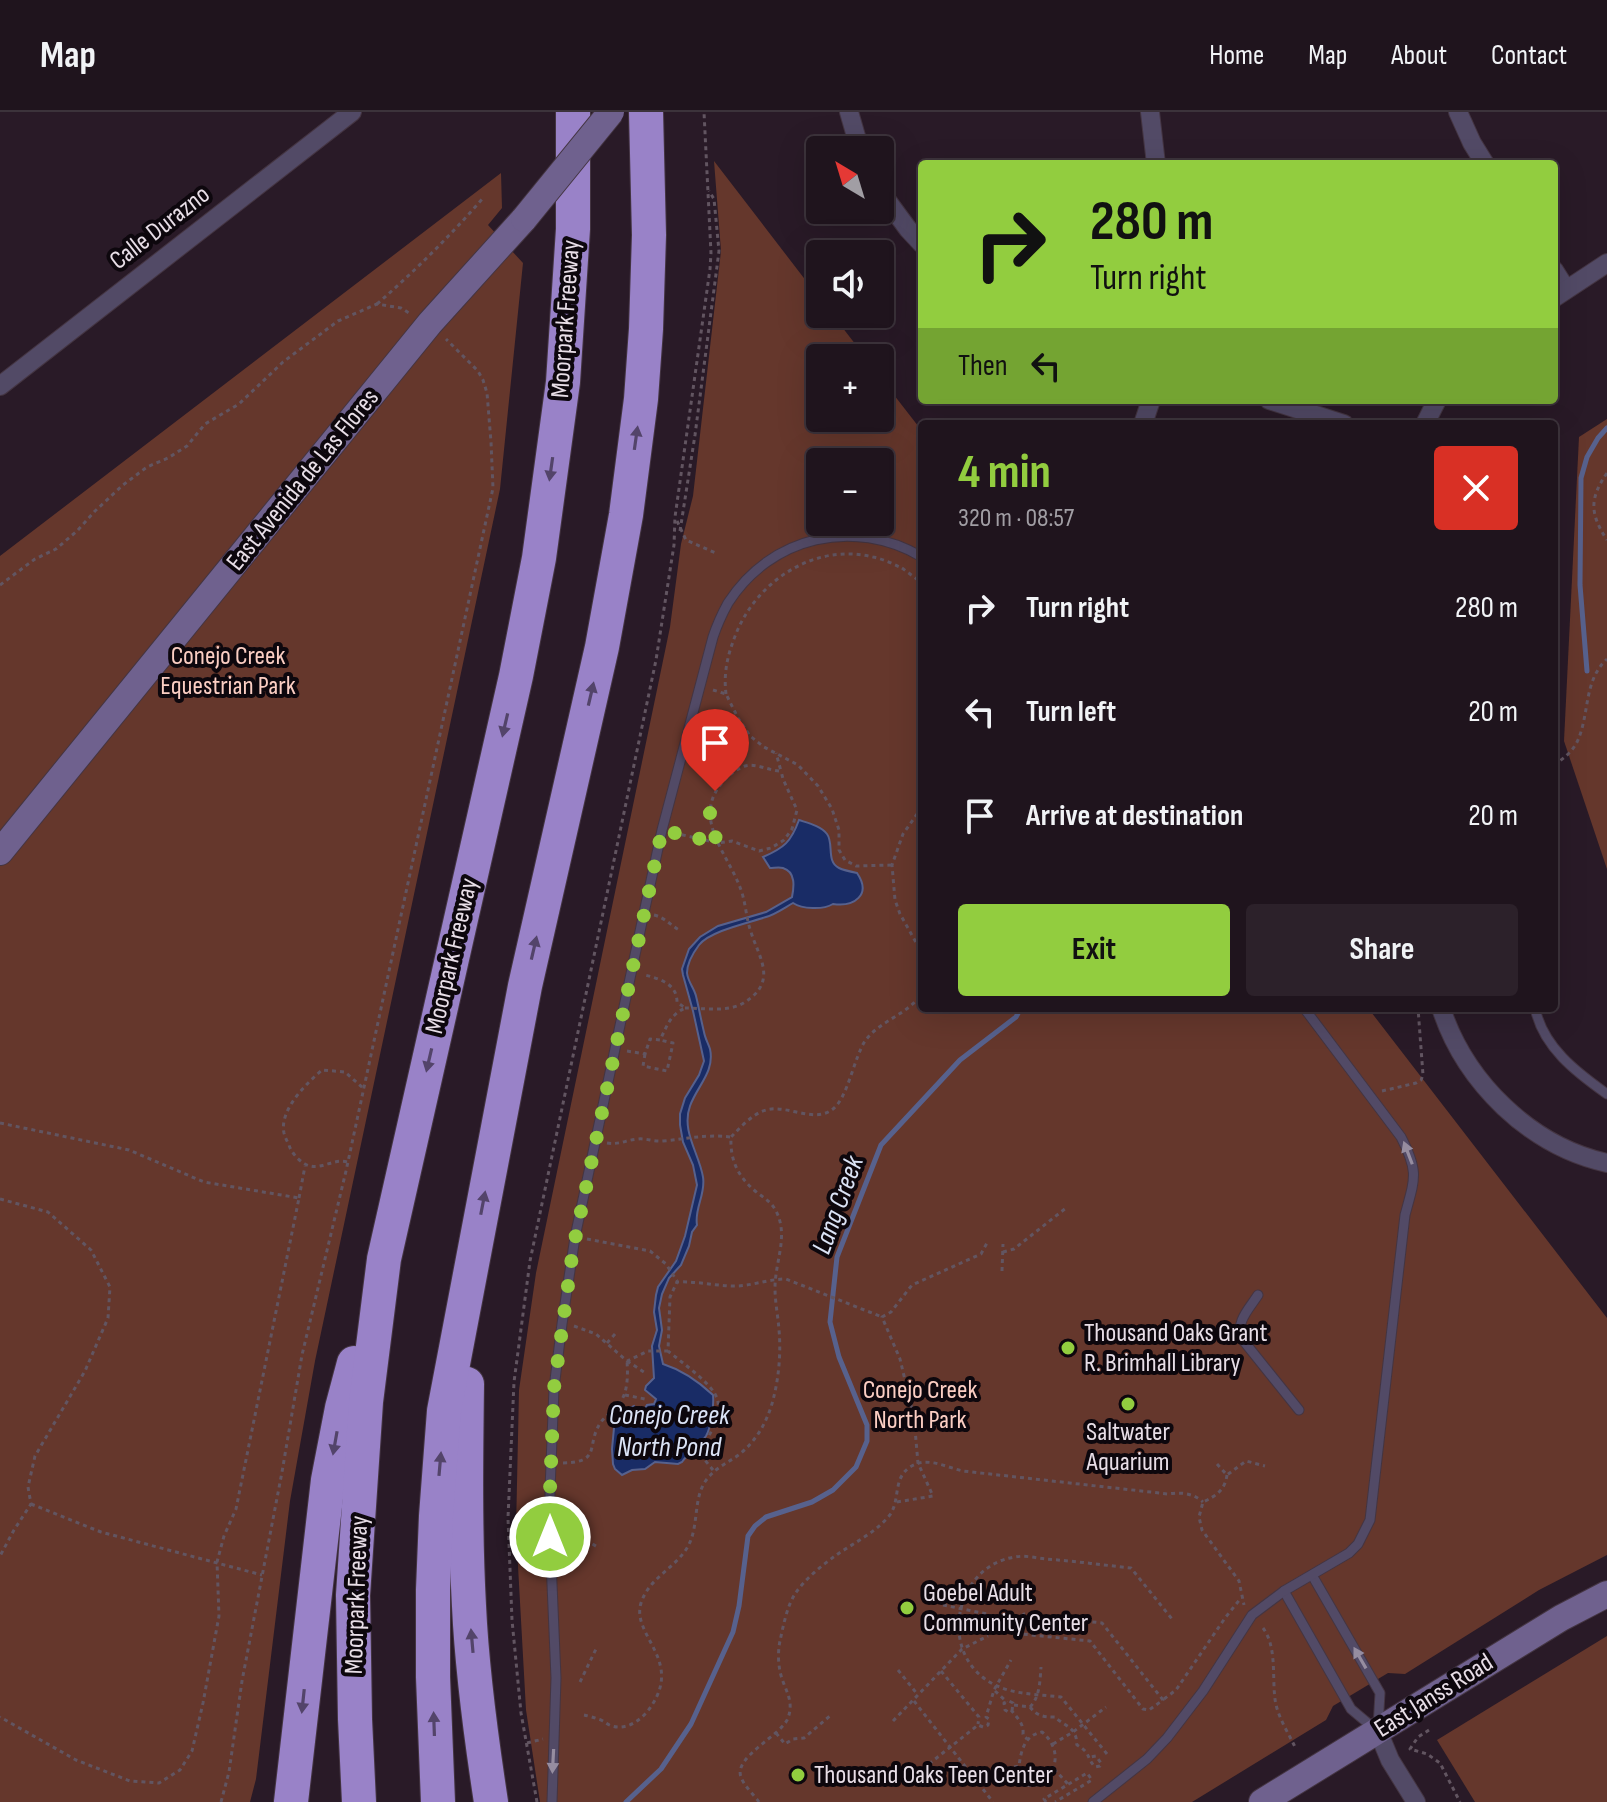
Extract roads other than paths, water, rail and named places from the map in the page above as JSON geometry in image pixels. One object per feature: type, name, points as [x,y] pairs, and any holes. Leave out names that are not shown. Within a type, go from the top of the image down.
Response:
[{"type":"highway","name":"Moorpark Freeway","points":[[359,1802],[353,1595],[366,1402],[384,1259],[513,691],[539,558],[563,382],[573,229],[573,112]]},
{"type":"highway","points":[[438,1798],[433,1590],[444,1411],[525,986],[602,647],[626,515],[641,399],[646,329],[649,235],[646,112]]},
{"type":"highway","points":[[291,1802],[328,1480],[342,1408],[384,1259]]},
{"type":"highway","points":[[468,1279],[466,1531],[469,1608],[491,1802]]},
{"type":"street","name":"Calle Durazno","points":[[0,386],[352,112]]},
{"type":"street","name":"East Avenida de Las Flores","points":[[0,852],[437,330],[611,112]]},
{"type":"street","points":[[849,112],[856,136]]},
{"type":"street","points":[[1150,112],[1156,160]]},
{"type":"street","points":[[1458,112],[1483,160]]},
{"type":"street","points":[[894,210],[918,240]]},
{"type":"street","points":[[1560,294],[1607,263]]},
{"type":"street","points":[[1282,404],[1332,420]]},
{"type":"street","points":[[1442,1012],[1461,1056],[1486,1090],[1514,1116],[1565,1148],[1607,1163]]},
{"type":"street","name":"East Janss Road","points":[[1262,1802],[1561,1618],[1607,1594]]},
{"type":"street","points":[[1378,1731],[1390,1760],[1416,1802]]},
{"type":"lane","points":[[552,1802],[556,1678],[550,1537],[551,1463],[554,1388],[562,1324],[575,1237],[662,830],[713,637],[729,602],[758,570],[802,544],[849,535],[874,538],[918,555]]},
{"type":"lane","points":[[1093,1802],[1147,1759],[1167,1738],[1203,1691],[1252,1615],[1284,1591],[1349,1553],[1358,1544],[1370,1520],[1405,1215],[1415,1177],[1411,1157],[1401,1137],[1307,1012]]},
{"type":"lane","points":[[1536,1012],[1559,1055],[1607,1094]]},
{"type":"lane","points":[[1258,1295],[1240,1323],[1239,1331],[1242,1339],[1299,1410]]},
{"type":"lane","points":[[1312,1575],[1380,1693],[1378,1731]]},
{"type":"lane","points":[[1284,1591],[1351,1709],[1378,1731]]},
{"type":"water","name":"Conejo Creek North Pond","points":[[799,820],[827,834],[835,865],[857,873],[862,893],[848,904],[807,908],[793,903],[770,916],[720,932],[704,940],[689,962],[688,976],[711,1057],[708,1072],[688,1115],[689,1133],[703,1183],[697,1225],[681,1265],[669,1278],[662,1294],[659,1346],[663,1364],[690,1377],[713,1395],[712,1416],[706,1436],[682,1462],[655,1462],[645,1469],[622,1475],[613,1464],[616,1418],[634,1406],[637,1410],[644,1410],[656,1399],[645,1390],[654,1378],[652,1346],[657,1330],[654,1312],[656,1295],[676,1261],[697,1185],[683,1142],[680,1114],[704,1061],[682,969],[689,949],[700,937],[718,926],[766,912],[792,897],[790,873],[783,868],[770,868],[763,857],[786,843]]},
{"type":"waterway","name":"Lang Creek","points":[[1587,671],[1580,585],[1581,478],[1587,457],[1607,428]]},
{"type":"waterway","name":"Lang Creek","points":[[626,1802],[661,1769],[691,1724],[733,1632],[748,1536],[766,1517],[812,1502],[833,1490],[856,1467],[867,1441],[867,1425],[839,1357],[830,1322],[837,1257],[881,1145],[960,1060],[1019,1012]]},
{"type":"place","name":"Thousand Oaks Grant R. Brimhall Library","points":[[1068,1348]]},
{"type":"place","name":"Saltwater Aquarium","points":[[1128,1404]]},
{"type":"place","name":"Goebel Adult Community Center","points":[[907,1608]]},
{"type":"place","name":"Thousand Oaks Teen Center","points":[[798,1775]]},
{"type":"park label","name":"Conejo Creek Equestrian Park","points":[[228,671]]},
{"type":"park label","name":"Conejo Creek North Park","points":[[920,1405]]}]
